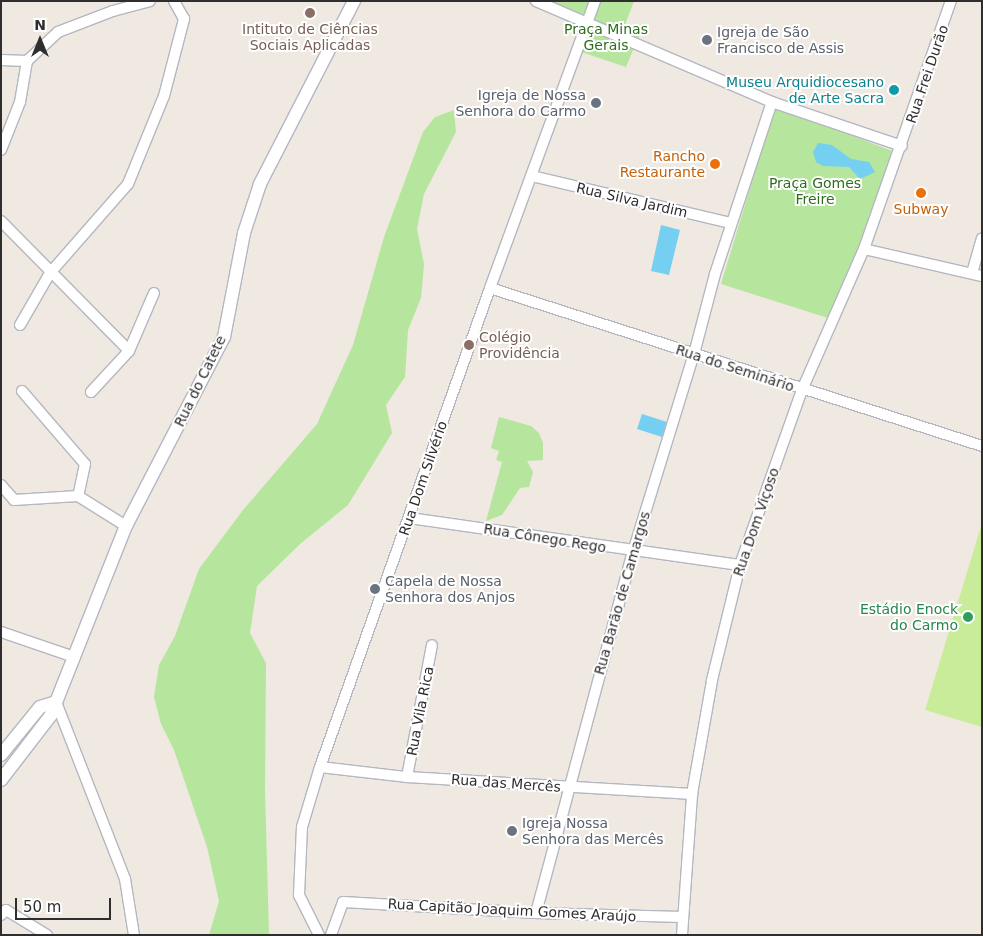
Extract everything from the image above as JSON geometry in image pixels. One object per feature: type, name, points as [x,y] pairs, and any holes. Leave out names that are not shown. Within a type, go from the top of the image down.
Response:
[{"type":"street","points":[[1,150],[20,102],[27,61],[58,32],[113,11],[150,1]]},
{"type":"street","points":[[20,325],[50,273],[128,184],[164,96],[184,20],[174,1]]},
{"type":"street","name":"Rua do Catete","points":[[1,780],[51,715],[126,526],[224,337],[244,233],[260,184],[354,1]]},
{"type":"street","points":[[536,1],[587,25],[772,102],[902,146]]},
{"type":"street","points":[[587,25],[595,1]]},
{"type":"street","name":"Rua Frei Durão","points":[[902,146],[951,1]]},
{"type":"street","name":"Rua Dom Silvério","points":[[319,935],[299,895],[302,827],[320,767],[490,288],[587,25]]},
{"type":"street","points":[[1,60],[27,61]]},
{"type":"street","points":[[731,223],[772,102]]},
{"type":"street","name":"Rua Dom Viçoso","points":[[682,935],[692,794],[712,680],[740,565],[802,390],[864,250],[902,146]]},
{"type":"street","name":"Rua Silva Jardim","points":[[532,176],[731,223]]},
{"type":"street","points":[[1,221],[50,273],[129,351]]},
{"type":"street","name":"Rua Barão de Camargos","points":[[536,913],[567,787],[633,552],[694,354],[715,274],[731,223]]},
{"type":"street","points":[[864,250],[977,274],[982,238]]},
{"type":"street","name":"Rua do Seminário","points":[[490,288],[802,390],[982,446]]},
{"type":"street","points":[[91,392],[129,351],[154,293]]},
{"type":"street","points":[[22,391],[85,464],[78,496]]},
{"type":"street","points":[[1,485],[14,500],[78,496],[126,526]]},
{"type":"street","name":"Rua Cônego Rego","points":[[409,518],[633,552],[740,565]]},
{"type":"street","points":[[1,632],[74,657]]},
{"type":"street","name":"Rua Vila Rica","points":[[407,777],[432,645]]},
{"type":"street","points":[[1,755],[40,708],[56,702],[126,879],[134,935]]},
{"type":"street","name":"Rua das Mercês","points":[[320,767],[407,777],[692,794]]},
{"type":"street","name":"Rua Capitão Joaquim Gomes Araújo","points":[[331,935],[343,902],[536,913],[682,917]]},
{"type":"street","points":[[1,915],[6,910],[47,935]]},
{"type":"green space","name":"Praça Minas Gerais","points":[[525,1],[634,1],[625,25],[641,31],[626,67],[578,51],[588,20]]},
{"type":"green space","name":"Praça Gomes Freire","points":[[775,106],[900,154],[831,319],[721,284]]},
{"type":"green space","points":[[454,110],[456,132],[424,194],[417,229],[424,264],[421,298],[408,330],[405,377],[386,405],[392,433],[348,505],[300,544],[257,586],[250,633],[266,663],[265,790],[269,935],[209,935],[219,901],[207,847],[174,750],[161,724],[154,697],[159,665],[175,636],[199,569],[243,510],[317,424],[353,345],[384,237],[423,132],[435,117]]},
{"type":"green space","points":[[499,417],[531,426],[539,433],[543,443],[543,460],[527,461],[533,472],[529,487],[520,488],[502,515],[486,521],[502,462],[496,460],[499,451],[491,448]]},
{"type":"green space","name":"Estádio Enock do Carmo","points":[[982,523],[982,727],[925,710]]},
{"type":"water","points":[[818,143],[832,145],[851,159],[869,162],[875,172],[860,179],[849,167],[823,166],[816,162],[813,152]]},
{"type":"water","points":[[661,225],[680,230],[669,275],[651,271]]},
{"type":"water","points":[[642,414],[667,422],[662,437],[637,429]]},
{"type":"place","name":"Intituto de Ciências Sociais Aplicadas","points":[[310,13]]},
{"type":"place","name":"Igreja de São Francisco de Assis","points":[[707,40]]},
{"type":"place","name":"Museu Arquidiocesano de Arte Sacra","points":[[894,90]]},
{"type":"place","name":"Igreja de Nossa Senhora do Carmo","points":[[596,103]]},
{"type":"place","name":"Rancho Restaurante","points":[[715,164]]},
{"type":"place","name":"Subway","points":[[921,193]]},
{"type":"place","name":"Colégio Providência","points":[[469,345]]},
{"type":"place","name":"Capela de Nossa Senhora dos Anjos","points":[[375,589]]},
{"type":"place","name":"Estádio Enock do Carmo","points":[[968,617]]},
{"type":"place","name":"Igreja Nossa Senhora das Mercês","points":[[512,831]]}]
